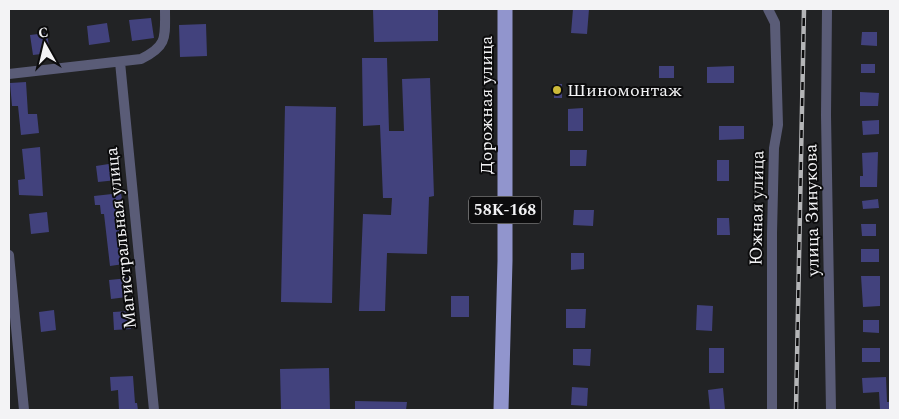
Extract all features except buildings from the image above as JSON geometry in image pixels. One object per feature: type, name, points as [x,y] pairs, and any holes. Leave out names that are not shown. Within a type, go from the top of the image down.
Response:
[{"type":"main road","name":"Дорожная улица","points":[[501,410],[505,261],[504,9]]},
{"type":"street","points":[[9,74],[140,59],[156,52],[165,40],[165,9]]},
{"type":"street","name":"Южная улица","points":[[768,9],[775,23],[778,125],[774,148],[772,233],[772,410]]},
{"type":"street","name":"улица Зинукова","points":[[827,9],[826,115],[831,410]]},
{"type":"street","name":"Магистральная улица","points":[[120,62],[154,410]]},
{"type":"street","points":[[9,255],[24,410]]},
{"type":"railway","points":[[796,410],[804,9]]},
{"type":"place","name":"Шиномонтаж","points":[[557,90]]}]
